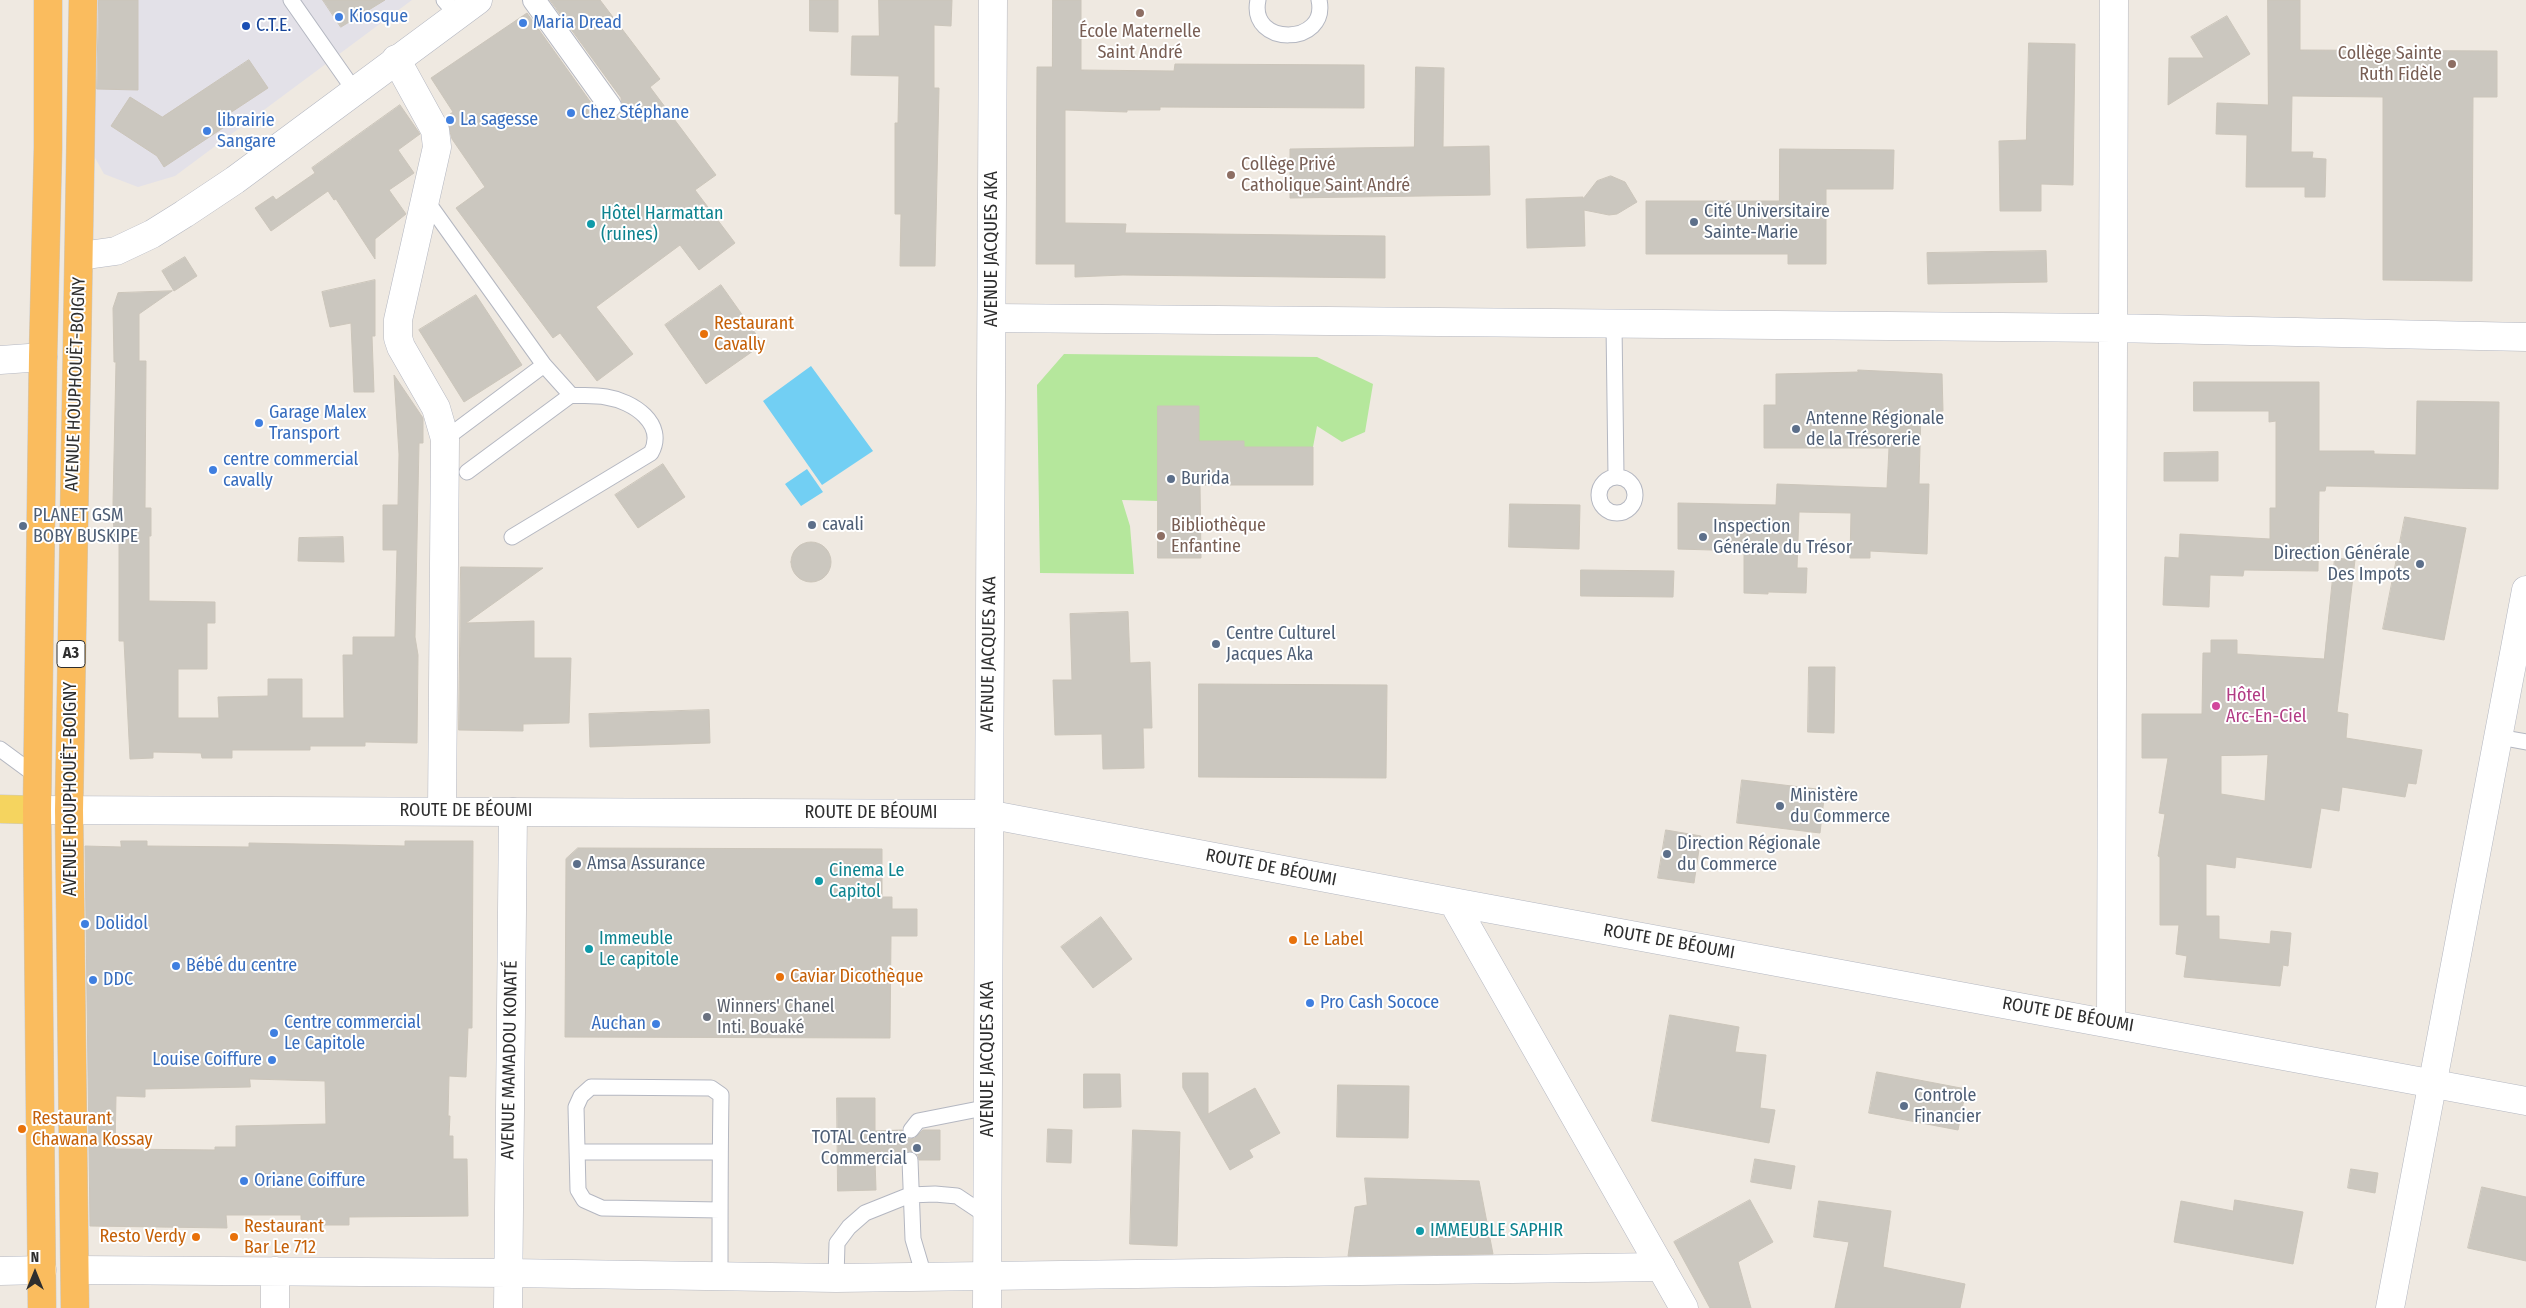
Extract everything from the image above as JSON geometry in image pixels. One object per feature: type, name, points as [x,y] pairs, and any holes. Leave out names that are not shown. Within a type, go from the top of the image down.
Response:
[{"type":"highway","name":"AVENUE HOUPHOUËT-BOIGNY","points":[[42,1308],[37,810],[43,357],[48,148],[48,0]]},
{"type":"highway","name":"AVENUE HOUPHOUËT-BOIGNY","points":[[76,1308],[69,810],[74,428],[80,256],[83,0]]},
{"type":"main road","name":"ROUTE DE BÉOUMI","points":[[0,809],[37,810]]},
{"type":"street","points":[[534,0],[610,106]]},
{"type":"street","name":"AVENUE JACQUES AKA","points":[[987,1308],[986,1216],[989,1108],[987,814],[993,0]]},
{"type":"street","points":[[2111,1023],[2114,0]]},
{"type":"street","points":[[80,256],[116,251],[152,234],[235,180],[396,59],[460,5]]},
{"type":"street","points":[[396,59],[435,130],[436,156],[398,320],[398,338],[436,408],[445,438],[442,811]]},
{"type":"street","points":[[992,318],[2112,328],[2526,337]]},
{"type":"street","points":[[0,360],[43,357]]},
{"type":"street","points":[[2390,1308],[2526,590]]},
{"type":"street","name":"ROUTE DE BÉOUMI","points":[[37,810],[987,814],[2526,1101]]},
{"type":"street","name":"AVENUE MAMADOU KONATÉ","points":[[508,1308],[513,812]]},
{"type":"street","points":[[1453,902],[1684,1308]]},
{"type":"street","points":[[75,1270],[508,1273],[836,1278],[1661,1267]]},
{"type":"street","points":[[0,1271],[42,1270]]},
{"type":"street","points":[[275,1271],[275,1308]]},
{"type":"lane","points":[[291,0],[354,90]]},
{"type":"lane","points":[[1258,0],[1259,17],[1266,27],[1276,34],[1288,36],[1300,34],[1310,27],[1318,17],[1319,0]]},
{"type":"lane","points":[[426,200],[544,365],[571,395]]},
{"type":"lane","points":[[1614,325],[1616,476]]},
{"type":"lane","points":[[445,438],[544,365]]},
{"type":"lane","points":[[467,472],[571,395],[607,397],[628,405],[648,418],[656,432],[656,444],[651,453],[512,537]]},
{"type":"lane","points":[[2499,736],[2526,742]]},
{"type":"lane","points":[[0,749],[38,777]]},
{"type":"lane","points":[[720,1210],[602,1208],[584,1200],[578,1190],[576,1107],[581,1096],[592,1087],[711,1088],[721,1095],[720,1277]]},
{"type":"lane","points":[[911,1130],[918,1122],[989,1108]]},
{"type":"lane","points":[[577,1152],[720,1152]]},
{"type":"lane","points":[[910,1160],[913,1239],[924,1276]]},
{"type":"lane","points":[[836,1278],[838,1243],[849,1227],[865,1213],[910,1195],[935,1194],[957,1196],[986,1216]]},
{"type":"shaded area","points":[[84,0],[412,0],[175,176],[138,187],[104,174],[89,147]]},
{"type":"green space","points":[[1064,354],[1317,357],[1373,384],[1365,432],[1342,442],[1317,426],[1313,447],[1244,447],[1243,441],[1199,441],[1199,406],[1158,406],[1158,501],[1122,500],[1130,526],[1134,574],[1040,573],[1037,385]]},
{"type":"water","points":[[811,366],[873,451],[822,485],[763,401]]},
{"type":"water","points":[[807,469],[823,492],[801,506],[785,484]]},
{"type":"building","points":[[99,0],[138,0],[138,90],[97,89]]},
{"type":"building","points":[[323,0],[385,0],[341,27]]},
{"type":"building","points":[[550,0],[600,0],[660,79],[650,87],[716,175],[695,190],[735,243],[699,270],[680,245],[596,307],[633,354],[597,381],[560,333],[553,338],[456,208],[485,187],[452,139],[446,117],[453,112],[431,78],[527,13],[599,114],[605,118],[617,117],[622,111],[621,98]]},
{"type":"building","points":[[810,0],[838,0],[838,32],[810,31]]},
{"type":"building","points":[[879,0],[952,0],[951,26],[934,25],[934,88],[939,88],[935,266],[900,266],[901,214],[895,214],[895,123],[898,123],[899,76],[851,75],[852,36],[879,36]]},
{"type":"building","points":[[1053,0],[1081,0],[1081,70],[1174,71],[1175,64],[1364,65],[1364,108],[1160,107],[1160,110],[1127,110],[1127,112],[1065,110],[1065,223],[1126,224],[1125,233],[1385,236],[1385,278],[1123,275],[1075,277],[1075,264],[1036,264],[1037,67],[1052,67]]},
{"type":"building","points":[[2268,0],[2300,0],[2300,50],[2497,51],[2497,97],[2473,97],[2472,281],[2383,280],[2383,97],[2292,96],[2291,152],[2313,152],[2312,158],[2326,159],[2325,197],[2305,197],[2305,187],[2246,187],[2247,135],[2216,134],[2217,103],[2268,105]]},
{"type":"building","points":[[2227,16],[2250,54],[2168,105],[2169,58],[2204,58],[2191,37]]},
{"type":"building","points":[[2029,43],[2075,44],[2073,185],[2041,184],[2041,211],[2000,211],[1999,141],[2026,140]]},
{"type":"building","points":[[249,60],[268,88],[227,115],[232,122],[164,167],[157,156],[111,126],[130,97],[162,117]]},
{"type":"building","points":[[1416,67],[1444,68],[1443,147],[1489,146],[1490,195],[1290,198],[1290,149],[1414,147]]},
{"type":"building","points":[[400,105],[420,134],[398,150],[414,173],[389,190],[406,214],[375,239],[375,259],[336,199],[334,200],[328,191],[271,231],[255,208],[273,196],[276,200],[315,173],[312,168]]},
{"type":"building","points":[[1780,149],[1894,150],[1893,189],[1826,189],[1826,264],[1788,264],[1788,254],[1646,254],[1646,201],[1779,201]]},
{"type":"building","points":[[1611,176],[1625,182],[1637,202],[1617,214],[1609,215],[1584,210],[1585,246],[1527,248],[1526,199],[1583,197],[1583,199],[1597,181]]},
{"type":"building","points":[[2046,251],[2047,282],[1928,284],[1927,253]]},
{"type":"building","points":[[185,257],[197,276],[174,291],[162,271]]},
{"type":"building","points":[[375,280],[375,336],[372,336],[374,392],[354,392],[351,323],[330,327],[322,292]]},
{"type":"building","points":[[721,285],[763,344],[706,384],[665,325]]},
{"type":"building","points":[[172,291],[139,314],[139,361],[146,361],[145,508],[151,508],[149,601],[215,602],[215,623],[207,623],[207,669],[178,669],[178,718],[219,718],[218,697],[268,696],[268,679],[302,679],[302,718],[344,718],[343,655],[353,655],[353,637],[395,637],[397,550],[383,550],[383,505],[398,505],[399,454],[394,375],[423,418],[423,443],[419,443],[415,637],[418,655],[417,743],[365,742],[365,746],[310,746],[310,750],[232,750],[232,758],[202,758],[201,753],[153,752],[153,758],[130,759],[124,641],[119,641],[119,537],[114,537],[116,362],[114,362],[113,308],[118,293]]},
{"type":"building","points":[[476,295],[522,365],[464,402],[419,330]]},
{"type":"building","points":[[1858,370],[1942,374],[1943,411],[1921,412],[1919,484],[1929,484],[1927,554],[1870,551],[1870,558],[1850,558],[1851,513],[1799,512],[1797,568],[1807,568],[1806,593],[1768,592],[1768,594],[1744,593],[1744,551],[1678,549],[1678,503],[1776,505],[1777,484],[1887,488],[1889,448],[1764,448],[1764,405],[1776,405],[1776,374],[1858,372]]},
{"type":"building","points":[[2194,382],[2319,382],[2319,451],[2374,451],[2374,454],[2416,455],[2417,401],[2499,402],[2498,489],[2326,486],[2325,491],[2319,491],[2318,571],[2244,570],[2243,576],[2210,575],[2209,607],[2163,605],[2165,557],[2179,558],[2180,534],[2270,539],[2270,508],[2276,508],[2276,421],[2269,422],[2269,411],[2194,411]]},
{"type":"building","points":[[1158,406],[1199,406],[1199,441],[1244,441],[1244,447],[1313,447],[1313,485],[1200,485],[1201,558],[1158,558]]},
{"type":"building","points":[[2218,452],[2218,481],[2164,481],[2164,453]]},
{"type":"building","points":[[663,464],[685,497],[638,528],[615,495]]},
{"type":"building","points":[[1510,504],[1580,505],[1579,549],[1509,547]]},
{"type":"building","points":[[2405,517],[2466,528],[2444,640],[2383,629]]},
{"type":"building","points":[[343,537],[344,562],[298,561],[299,538]]},
{"type":"building","points":[[815,542],[822,545],[828,551],[831,562],[830,570],[822,579],[815,582],[807,582],[800,579],[792,570],[791,558],[794,551],[803,543]]},
{"type":"building","points":[[2335,558],[2355,560],[2337,712],[2348,714],[2346,738],[2422,750],[2416,784],[2408,783],[2405,797],[2342,787],[2339,811],[2321,808],[2311,868],[2236,857],[2235,868],[2206,864],[2206,916],[2219,916],[2219,939],[2270,944],[2271,931],[2291,933],[2288,966],[2283,965],[2280,986],[2184,977],[2187,956],[2176,954],[2179,925],[2160,925],[2160,857],[2158,856],[2165,814],[2159,813],[2168,758],[2142,758],[2142,714],[2202,714],[2203,653],[2211,653],[2211,640],[2237,640],[2237,654],[2324,659]],"holes":[[[2268,755],[2265,801],[2221,794],[2221,756]]]},
{"type":"building","points":[[461,567],[543,568],[466,623],[534,621],[534,658],[571,658],[569,723],[523,724],[523,731],[459,730]]},
{"type":"building","points":[[1581,570],[1674,571],[1673,597],[1581,596]]},
{"type":"building","points":[[1128,612],[1130,663],[1150,662],[1152,728],[1143,728],[1144,768],[1103,769],[1102,734],[1055,735],[1053,680],[1072,680],[1070,614]]},
{"type":"building","points":[[1809,667],[1835,667],[1834,733],[1808,732]]},
{"type":"building","points":[[1199,684],[1387,685],[1386,778],[1199,777]]},
{"type":"building","points":[[709,710],[710,743],[590,747],[589,714]]},
{"type":"building","points":[[1742,780],[1825,790],[1820,833],[1737,823]]},
{"type":"building","points":[[1666,830],[1701,836],[1694,883],[1658,878]]},
{"type":"building","name":"Centre commercial Le Capitole","points":[[121,841],[147,841],[147,846],[249,847],[249,843],[405,846],[405,841],[473,841],[472,1028],[468,1028],[466,1077],[449,1076],[448,1116],[450,1116],[449,1136],[453,1136],[453,1159],[467,1159],[468,1216],[349,1217],[349,1225],[301,1225],[301,1215],[226,1215],[227,1228],[90,1226],[85,846],[121,847]],"holes":[[[250,1079],[325,1081],[326,1124],[236,1126],[236,1147],[215,1147],[215,1150],[115,1149],[116,1096],[145,1097],[145,1089],[250,1087]]]},
{"type":"building","points":[[578,848],[882,849],[882,897],[892,897],[892,909],[917,909],[917,936],[891,936],[890,1038],[565,1037],[566,859]]},
{"type":"building","points":[[1101,917],[1132,959],[1093,988],[1061,947]]},
{"type":"building","points":[[1670,1015],[1739,1027],[1735,1052],[1766,1055],[1760,1108],[1775,1110],[1769,1143],[1652,1121]]},
{"type":"building","points":[[1877,1072],[1966,1089],[1958,1130],[1869,1113]]},
{"type":"building","points":[[1183,1073],[1208,1073],[1208,1114],[1255,1088],[1280,1133],[1249,1150],[1253,1157],[1230,1170],[1183,1088]]},
{"type":"building","points":[[1084,1074],[1120,1074],[1121,1107],[1084,1108]]},
{"type":"building","points":[[1338,1085],[1409,1086],[1408,1138],[1337,1137]]},
{"type":"building","points":[[837,1098],[875,1098],[875,1131],[902,1130],[905,1137],[910,1139],[915,1138],[923,1130],[940,1130],[940,1160],[919,1160],[918,1155],[910,1151],[905,1152],[901,1160],[875,1160],[876,1190],[838,1191]]},
{"type":"building","points":[[1048,1129],[1072,1130],[1071,1163],[1047,1162]]},
{"type":"building","points":[[1133,1130],[1180,1132],[1177,1246],[1130,1244]]},
{"type":"building","points":[[1755,1159],[1795,1166],[1791,1189],[1751,1182]]},
{"type":"building","points":[[2351,1169],[2378,1173],[2375,1193],[2348,1188]]},
{"type":"building","name":"IMMEUBLE SAPHIR","points":[[1365,1178],[1479,1181],[1493,1254],[1348,1256],[1355,1207],[1367,1205]]},
{"type":"building","points":[[2482,1187],[2526,1197],[2526,1261],[2468,1248]]},
{"type":"building","points":[[1750,1200],[1773,1242],[1738,1262],[1751,1308],[1710,1308],[1674,1242]]},
{"type":"building","points":[[2235,1200],[2303,1212],[2293,1264],[2174,1242],[2181,1201],[2233,1211]]},
{"type":"building","points":[[1819,1201],[1891,1211],[1883,1267],[1965,1284],[1960,1308],[1835,1308],[1849,1242],[1814,1237]]},
{"type":"place","name":"École Maternelle Saint André","points":[[1140,13]]},
{"type":"place","name":"Kiosque","points":[[339,17]]},
{"type":"place","name":"Maria Dread","points":[[523,23]]},
{"type":"place","name":"C.T.E.","points":[[246,26]]},
{"type":"place","name":"Collège Sainte Ruth Fidèle","points":[[2452,64]]},
{"type":"place","name":"Chez Stéphane","points":[[571,113]]},
{"type":"place","name":"La sagesse","points":[[450,120]]},
{"type":"place","name":"librairie Sangare","points":[[207,131]]},
{"type":"place","name":"Collège Privé Catholique Saint André","points":[[1231,175]]},
{"type":"place","name":"Cité Universitaire Sainte-Marie","points":[[1694,222]]},
{"type":"place","name":"Hôtel Harmattan (ruines)","points":[[591,224]]},
{"type":"place","name":"Restaurant Cavally","points":[[704,334]]},
{"type":"place","name":"Garage Malex Transport","points":[[259,423]]},
{"type":"place","name":"Antenne Régionale de la Trésorerie","points":[[1796,429]]},
{"type":"place","name":"centre commercial cavally","points":[[213,470]]},
{"type":"place","name":"Burida","points":[[1171,479]]},
{"type":"place","name":"cavali","points":[[812,525]]},
{"type":"place","name":"PLANET GSM BOBY BUSKIPE","points":[[23,526]]},
{"type":"place","name":"Bibliothèque Enfantine","points":[[1161,536]]},
{"type":"place","name":"Inspection Générale du Trésor","points":[[1703,537]]},
{"type":"place","name":"Direction Générale Des Impots","points":[[2420,564]]},
{"type":"place","name":"Centre Culturel Jacques Aka","points":[[1216,644]]},
{"type":"place","name":"Hôtel Arc-En-Ciel","points":[[2216,706]]},
{"type":"place","name":"Ministère du Commerce","points":[[1780,806]]},
{"type":"place","name":"Direction Régionale du Commerce","points":[[1667,854]]},
{"type":"place","name":"Amsa Assurance","points":[[577,864]]},
{"type":"place","name":"Cinema Le Capitol","points":[[819,881]]},
{"type":"place","name":"Dolidol","points":[[85,924]]},
{"type":"place","name":"Le Label","points":[[1293,940]]},
{"type":"place","name":"Immeuble Le capitole","points":[[589,949]]},
{"type":"place","name":"Bébé du centre","points":[[176,966]]},
{"type":"place","name":"Caviar Dicothèque","points":[[780,977]]},
{"type":"place","name":"DDC","points":[[93,980]]},
{"type":"place","name":"Pro Cash Sococe","points":[[1310,1003]]},
{"type":"place","name":"Winners' Chanel Inti. Bouaké","points":[[707,1017]]},
{"type":"place","name":"Auchan","points":[[656,1024]]},
{"type":"place","name":"Centre commercial Le Capitole","points":[[274,1033]]},
{"type":"place","name":"Louise Coiffure","points":[[272,1060]]},
{"type":"place","name":"Controle Financier","points":[[1904,1106]]},
{"type":"place","name":"Restaurant Chawana Kossay","points":[[22,1129]]},
{"type":"place","name":"TOTAL Centre Commercial","points":[[917,1148]]},
{"type":"place","name":"Oriane Coiffure","points":[[244,1181]]},
{"type":"place","name":"IMMEUBLE SAPHIR","points":[[1420,1231]]},
{"type":"place","name":"Resto Verdy","points":[[196,1237]]},
{"type":"place","name":"Restaurant Bar Le 712","points":[[234,1237]]}]
